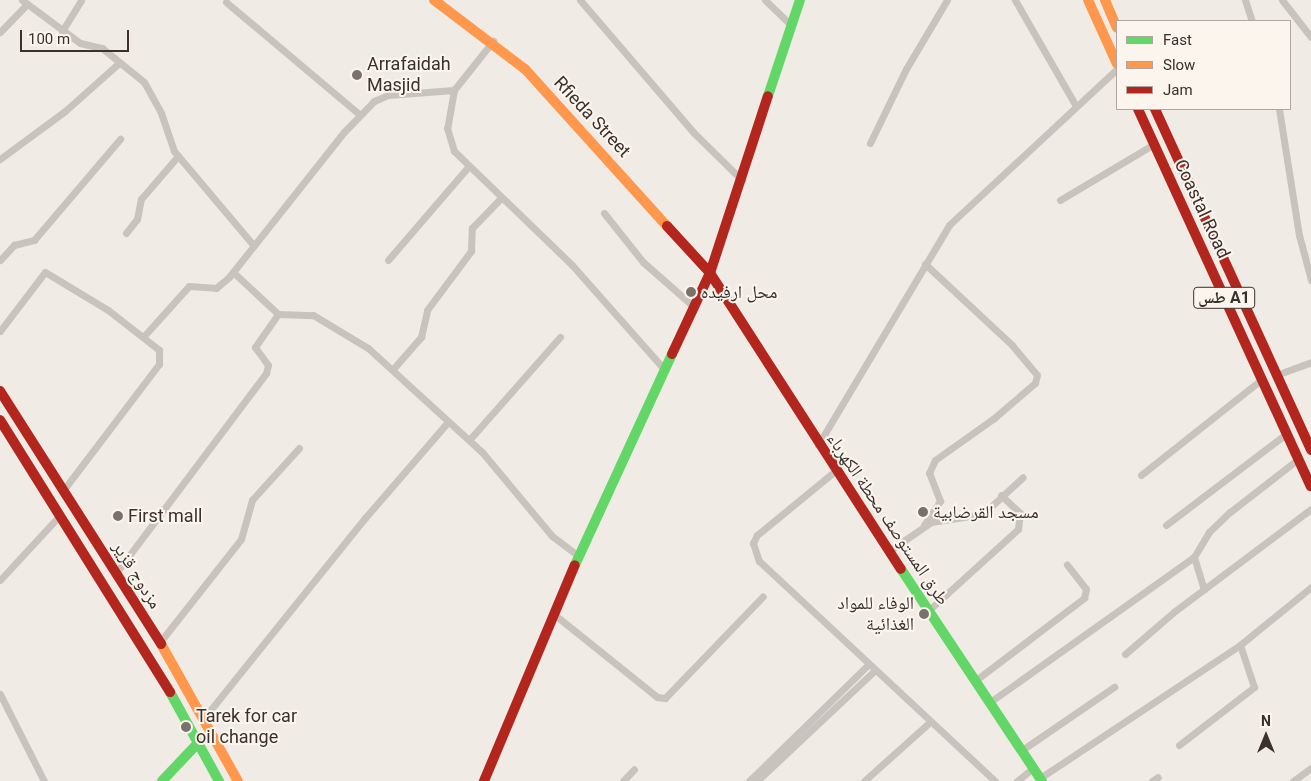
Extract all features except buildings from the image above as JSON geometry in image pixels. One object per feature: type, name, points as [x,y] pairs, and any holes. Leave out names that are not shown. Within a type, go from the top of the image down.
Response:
[{"type":"main road","name":"Rfieda Street","points":[[434,0],[494,41],[552,96],[710,273]]},
{"type":"main road","points":[[484,781],[579,556],[710,273],[743,180],[800,0]]},
{"type":"main road","points":[[1088,0],[1116,62]]},
{"type":"main road","points":[[1104,0],[1116,26]]},
{"type":"main road","name":"Coastal Road","points":[[1138,110],[1311,486]]},
{"type":"main road","name":"Coastal Road","points":[[1155,110],[1311,450]]},
{"type":"main road","name":"طرق المستوصف محطة الكهرباء","points":[[710,273],[834,471],[1041,779]]},
{"type":"main road","name":"مزدوج قزير","points":[[0,391],[160,642],[238,781]]},
{"type":"main road","name":"مزدوج قزير","points":[[0,420],[178,706],[219,781]]},
{"type":"main road","points":[[178,706],[192,698]]},
{"type":"main road","points":[[162,781],[198,743]]},
{"type":"street","points":[[62,31],[81,0]]},
{"type":"street","points":[[580,0],[694,133],[743,180]]},
{"type":"street","points":[[765,0],[791,25]]},
{"type":"street","points":[[870,143],[906,69],[947,0]]},
{"type":"street","points":[[1015,0],[1076,106]]},
{"type":"street","points":[[1245,0],[1252,20]]},
{"type":"street","points":[[1282,0],[1311,37]]},
{"type":"street","points":[[0,32],[25,2],[80,43],[102,48],[120,63],[151,91],[178,156],[254,246]]},
{"type":"street","points":[[226,2],[358,114]]},
{"type":"street","points":[[494,41],[454,90],[447,117],[449,141],[468,167],[572,265],[665,370]]},
{"type":"street","points":[[0,159],[65,111],[120,63]]},
{"type":"street","points":[[818,445],[925,264],[958,214],[1116,70]]},
{"type":"street","points":[[144,336],[189,286],[216,288],[233,272],[358,114],[388,95],[454,90]]},
{"type":"street","points":[[1279,110],[1298,235],[1311,280]]},
{"type":"street","points":[[0,260],[14,245],[34,240],[120,139]]},
{"type":"street","points":[[1060,200],[1154,144]]},
{"type":"street","points":[[126,233],[137,219],[141,199],[178,156]]},
{"type":"street","points":[[388,260],[468,167]]},
{"type":"street","points":[[393,369],[421,337],[427,310],[471,251],[472,228],[501,198]]},
{"type":"street","points":[[604,213],[643,262],[694,307]]},
{"type":"street","points":[[924,525],[940,501],[930,480],[931,466],[994,419],[1035,383],[1037,375],[1012,345],[925,264]]},
{"type":"street","points":[[0,332],[45,272],[144,336],[159,350],[159,364],[64,489]]},
{"type":"street","points":[[233,272],[278,314],[302,313],[326,320],[393,369],[448,422],[470,439],[552,536],[579,556]]},
{"type":"street","points":[[116,573],[266,373],[268,365],[255,347],[278,314]]},
{"type":"street","points":[[470,439],[560,337]]},
{"type":"street","points":[[1276,375],[1311,362]]},
{"type":"street","points":[[1141,476],[1262,379]]},
{"type":"street","points":[[204,718],[364,518],[448,422]]},
{"type":"street","points":[[1166,525],[1287,433]]},
{"type":"street","points":[[160,642],[242,539],[252,500],[298,448]]},
{"type":"street","points":[[990,702],[1194,557],[1208,532],[1230,512],[1298,459]]},
{"type":"street","points":[[834,471],[764,527],[754,542],[754,550],[772,575],[995,781]]},
{"type":"street","points":[[889,551],[924,525],[946,517],[983,514],[1001,495],[1023,477]]},
{"type":"street","points":[[929,610],[1018,529],[1020,513],[1001,495]]},
{"type":"street","points":[[1125,654],[1204,589],[1311,509]]},
{"type":"street","points":[[0,580],[59,516]]},
{"type":"street","points":[[1194,557],[1204,589]]},
{"type":"street","points":[[976,680],[1084,598],[1086,589],[1068,565]]},
{"type":"street","points":[[1041,779],[1240,644],[1311,588]]},
{"type":"street","points":[[555,615],[657,697],[664,698],[763,596]]},
{"type":"street","points":[[1179,745],[1254,687],[1240,644]]},
{"type":"street","points":[[749,781],[868,665]]},
{"type":"street","points":[[757,781],[874,671]]},
{"type":"street","points":[[1022,750],[1114,687]]},
{"type":"street","points":[[0,694],[44,781]]},
{"type":"street","points":[[864,781],[930,722]]},
{"type":"street","points":[[1017,781],[1034,766]]},
{"type":"street","points":[[1293,781],[1311,768]]},
{"type":"street","points":[[623,781],[634,769]]},
{"type":"traffic: fast","points":[[768,96],[800,0]]},
{"type":"traffic: fast","points":[[575,565],[672,354]]},
{"type":"traffic: fast","points":[[901,569],[1042,781]]},
{"type":"traffic: fast","points":[[170,692],[219,781]]},
{"type":"traffic: fast","points":[[162,781],[198,743]]},
{"type":"traffic: slow","points":[[434,0],[525,69],[667,226]]},
{"type":"traffic: slow","points":[[1088,0],[1116,62]]},
{"type":"traffic: slow","points":[[1105,0],[1116,26]]},
{"type":"traffic: slow","points":[[161,644],[238,781]]},
{"type":"traffic: jam","points":[[672,354],[710,273],[768,96]]},
{"type":"traffic: jam","points":[[1138,110],[1311,486]]},
{"type":"traffic: jam","points":[[1155,110],[1311,450]]},
{"type":"traffic: jam","points":[[667,226],[710,273],[901,569]]},
{"type":"traffic: jam","points":[[0,391],[161,644]]},
{"type":"traffic: jam","points":[[0,420],[170,692]]},
{"type":"traffic: jam","points":[[484,781],[575,565]]},
{"type":"place","name":"Arrafaidah Masjid","points":[[357,75]]},
{"type":"place","name":"محل ارفيده","points":[[691,292]]},
{"type":"place","name":"مسجد القرضابية","points":[[923,512]]},
{"type":"place","name":"First mall","points":[[118,516]]},
{"type":"place","name":"الوفاء للمواد الغذائية","points":[[924,614]]},
{"type":"place","name":"Tarek for car oil change","points":[[186,727]]}]
